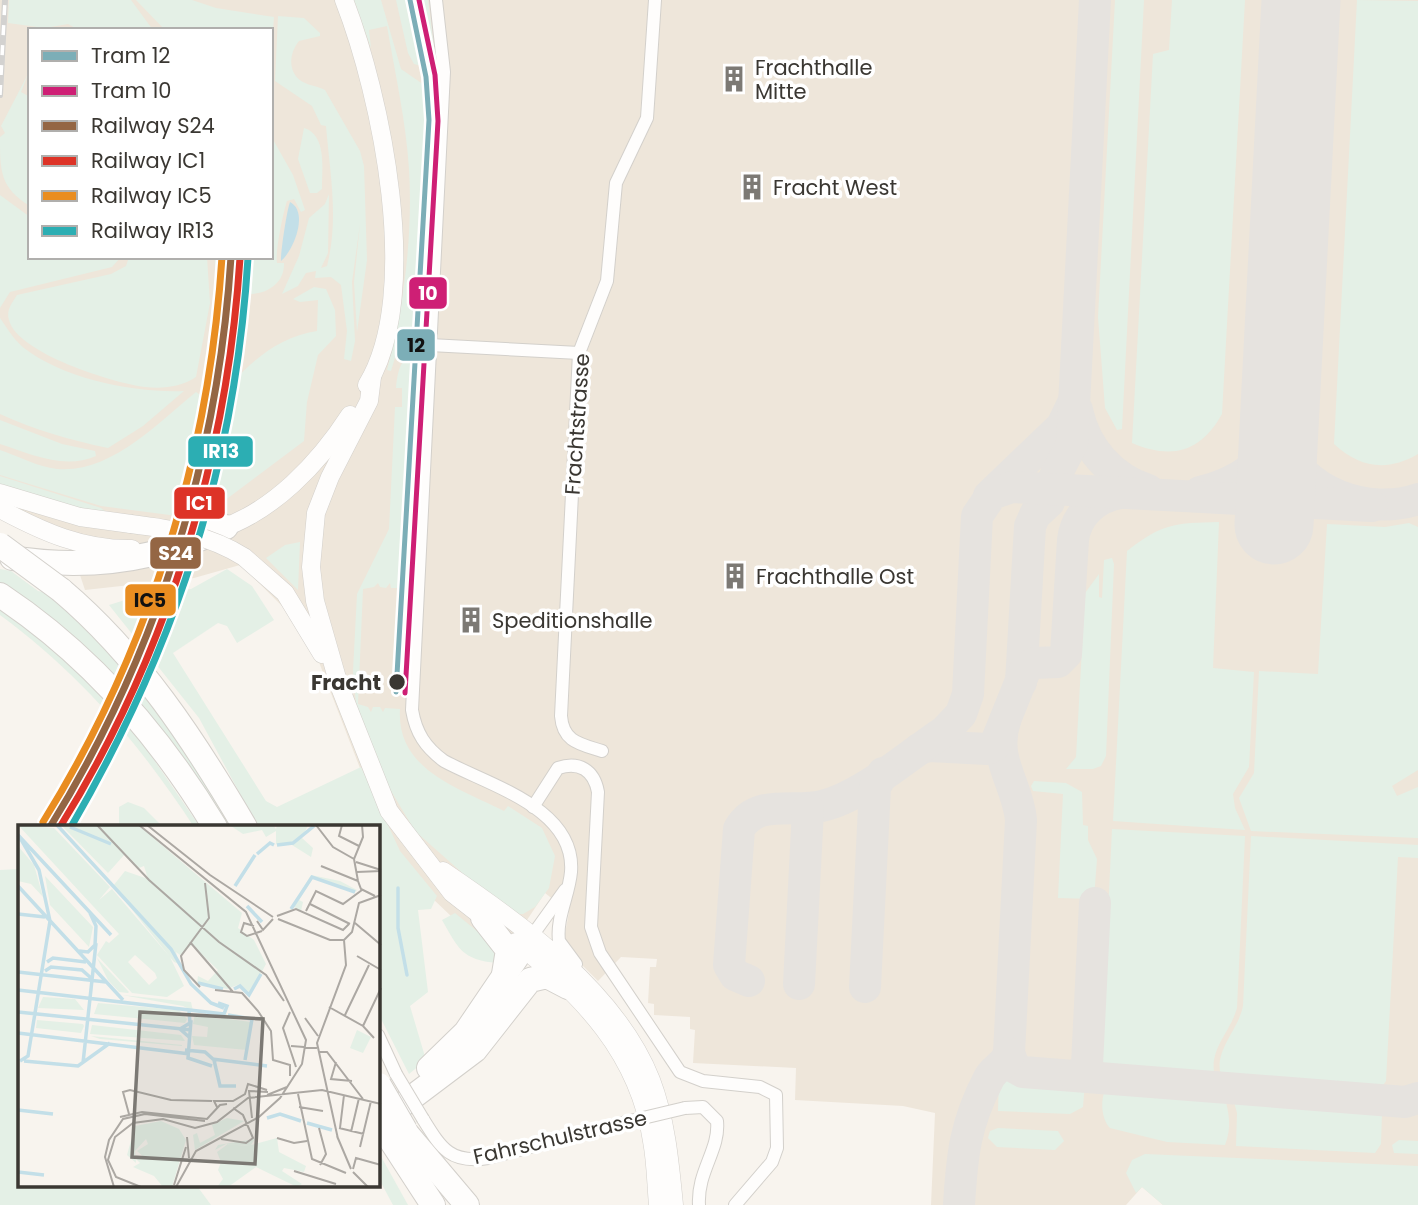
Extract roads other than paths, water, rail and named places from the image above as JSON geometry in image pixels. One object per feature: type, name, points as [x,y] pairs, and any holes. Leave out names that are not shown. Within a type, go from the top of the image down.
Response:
[{"type":"highway","points":[[0,556],[68,563],[121,561],[172,550],[226,527]]},
{"type":"highway","points":[[0,545],[61,590],[111,637],[160,694],[214,773],[244,825]]},
{"type":"highway","points":[[0,595],[64,642],[111,688],[152,736],[214,825]]},
{"type":"highway","points":[[483,918],[508,950],[505,993]]},
{"type":"highway","points":[[394,1126],[475,1050],[532,947]]},
{"type":"highway","points":[[380,1103],[450,1050],[505,993],[538,977],[553,978],[578,986]]},
{"type":"highway","points":[[384,1081],[394,1126],[433,1205]]},
{"type":"highway","points":[[394,1126],[454,1205]]},
{"type":"highway","points":[[394,1126],[467,1205]]},
{"type":"main road","points":[[339,685],[312,583],[313,530],[330,477],[369,401],[372,377],[382,348],[392,294],[390,184],[378,106],[344,0]]},
{"type":"main road","points":[[0,509],[56,537],[108,548],[153,547],[226,527],[277,496],[312,465],[341,428],[372,377]]},
{"type":"main road","points":[[0,493],[80,517],[188,533],[215,542],[244,557],[274,581],[299,611],[339,685],[389,811],[453,892],[483,918],[532,947]]},
{"type":"main road","points":[[428,862],[478,894],[628,1036],[651,1080],[665,1133],[674,1205]]},
{"type":"main road","points":[[578,986],[586,1004],[617,1044],[637,1084],[653,1142],[658,1205]]},
{"type":"street","points":[[436,0],[444,72],[412,694],[415,725],[426,745],[444,761],[533,807],[550,819],[567,845],[571,864],[558,934],[561,946],[577,965],[578,986]]},
{"type":"street","name":"Frachtstrasse","points":[[603,751],[569,739],[563,730],[561,716],[579,353],[607,281],[616,183],[647,118],[654,0]]},
{"type":"street","points":[[430,345],[579,353]]},
{"type":"street","points":[[533,807],[558,768],[578,765],[590,772],[598,792],[591,927],[596,946],[680,1072],[704,1082],[760,1087],[776,1095],[777,1147],[772,1162],[734,1205]]},
{"type":"street","points":[[532,947],[568,887]]},
{"type":"street","points":[[532,947],[562,914]]},
{"type":"street","points":[[380,1050],[384,1081]]},
{"type":"street","name":"Fahrschulstrasse","points":[[394,1126],[442,1147],[455,1156],[469,1160],[488,1158],[685,1108],[703,1108],[717,1121],[717,1137],[699,1181],[699,1205]]},
{"type":"water","points":[[290,202],[296,207],[298,214],[298,231],[291,249],[281,261],[284,232]]},
{"type":"waterway","points":[[398,888],[398,928],[407,975]]},
{"type":"railway","points":[[0,95],[5,0]]},
{"type":"tram line","name":"12","points":[[396,692],[429,120],[426,77],[410,0]]},
{"type":"tram line","name":"10","points":[[405,693],[438,121],[435,75],[419,0]]},
{"type":"rail line","name":"IC5","points":[[43,822],[81,757],[114,690],[143,621],[167,551],[188,479],[203,406],[215,332],[222,259]]},
{"type":"rail line","name":"S24","points":[[51,825],[122,694],[176,553],[196,481],[212,407],[224,332],[231,259]]},
{"type":"rail line","name":"IC1","points":[[61,825],[98,761],[131,694],[161,624],[185,553],[206,481],[221,408],[233,333],[240,259]]},
{"type":"rail line","name":"IR13","points":[[72,825],[141,691],[170,623],[194,553],[230,410],[248,259]]},
{"type":"place","name":"Frachthalle Mitte","points":[[734,79]]},
{"type":"place","name":"Fracht West","points":[[752,187]]},
{"type":"place","name":"Frachthalle Ost","points":[[735,576]]},
{"type":"place","name":"Speditionshalle","points":[[471,620]]},
{"type":"place","name":"Fracht","points":[[397,682]]}]
